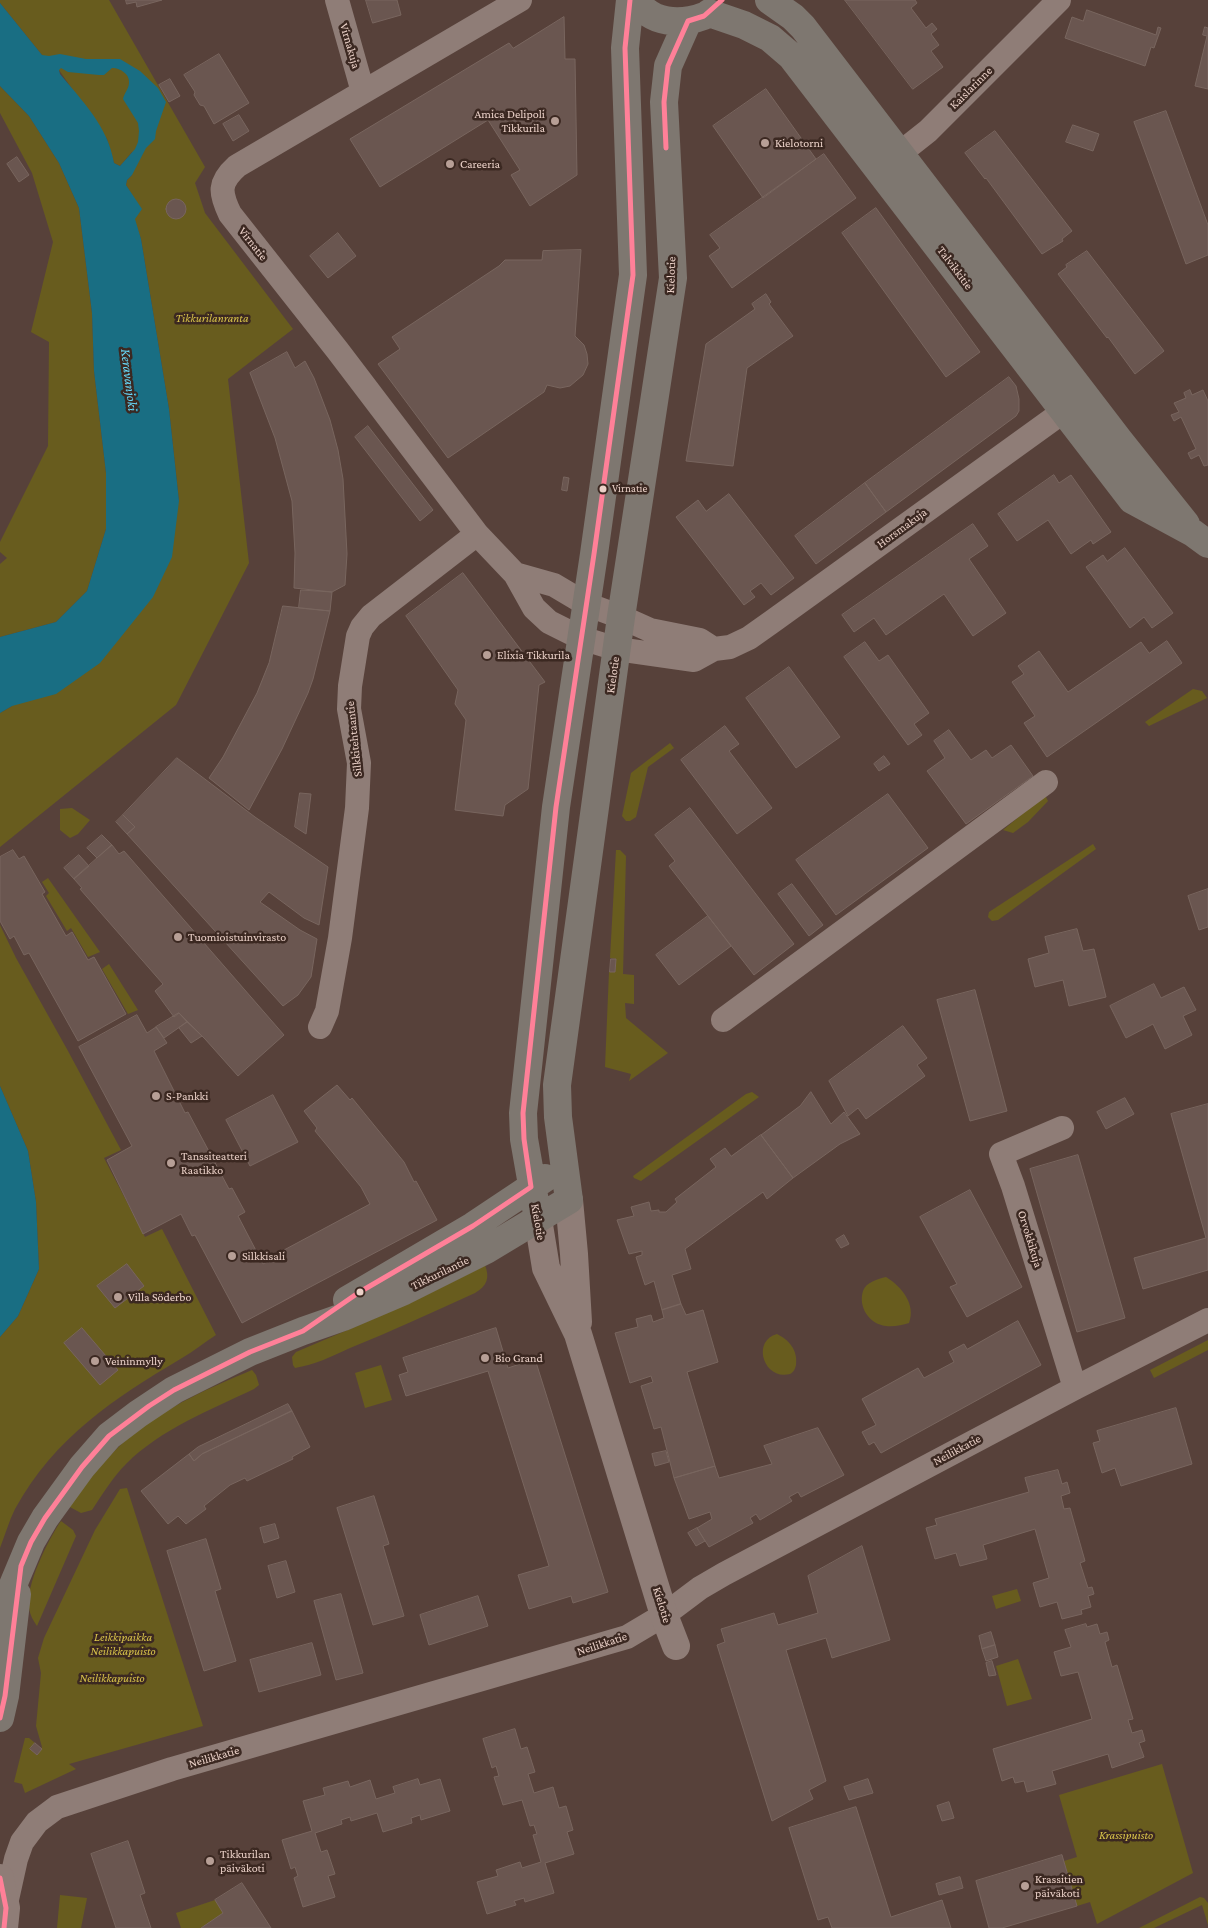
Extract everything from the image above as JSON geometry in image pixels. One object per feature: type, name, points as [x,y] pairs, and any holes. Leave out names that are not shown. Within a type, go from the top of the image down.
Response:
[{"type":"main road","name":"Kielotie","points":[[538,1219],[524,1139],[523,1114],[556,807],[633,275],[625,48],[630,0]]},
{"type":"main road","name":"Talvikkitie","points":[[636,0],[643,9],[666,21],[707,11],[744,25],[770,38],[791,56],[1132,500],[1201,539]]},
{"type":"main road","name":"Talvikkitie","points":[[769,0],[793,17],[803,27],[1086,396],[1201,539]]},
{"type":"main road","name":"Kielotie","points":[[569,1200],[558,1117],[557,1085],[621,617],[673,278],[664,102],[667,75],[670,60],[707,11]]},
{"type":"main road","name":"Tikkurilantie","points":[[303,1331],[358,1293],[473,1226],[564,1165]]},
{"type":"main road","name":"Tikkurilantie","points":[[0,1616],[31,1542],[44,1518],[82,1467],[109,1436],[149,1406],[174,1390],[250,1352],[343,1317],[404,1291],[486,1250],[569,1200]]},
{"type":"main road","name":"Tikkurilantie","points":[[0,1718],[5,1696],[21,1566]]},
{"type":"street","name":"Virnakuja","points":[[337,0],[363,92]]},
{"type":"street","name":"Virnatie","points":[[520,0],[237,166],[224,182],[223,201],[230,214],[338,350],[478,534],[515,574],[534,608],[549,622],[581,638],[617,649]]},
{"type":"street","name":"Kaislarinne","points":[[878,170],[928,131],[1059,0]]},
{"type":"street","name":"Horsmakuja","points":[[617,649],[694,660],[714,650],[730,647],[749,638],[1086,396]]},
{"type":"street","name":"Silkkitehtaantie","points":[[320,1027],[327,1011],[338,947],[357,808],[359,763],[349,709],[350,686],[358,636],[362,627],[371,616],[478,534]]},
{"type":"street","points":[[515,574],[554,585],[586,604],[650,630],[700,640],[714,650]]},
{"type":"street","points":[[723,1020],[1046,782]]},
{"type":"street","name":"Orvokkikuja","points":[[1062,1128],[1001,1154],[1014,1186],[1075,1388]]},
{"type":"street","name":"Kielotie","points":[[569,1200],[578,1334]]},
{"type":"street","name":"Kielotie","points":[[538,1219],[546,1268],[578,1334],[664,1615],[676,1646]]},
{"type":"street","name":"Neilikkatie","points":[[5,1918],[20,1846],[37,1822],[58,1807],[172,1769],[627,1637],[664,1615],[700,1588],[724,1574],[1075,1388],[1208,1320]]},
{"type":"street","points":[[0,1878],[5,1918]]},
{"type":"green space","name":"Tikkurilanranta","points":[[0,0],[109,0],[205,167],[195,183],[205,213],[293,329],[228,379],[249,563],[176,705],[0,847],[0,713],[12,706],[179,501],[169,409],[141,239],[134,219],[141,209],[126,185],[127,180],[132,175],[132,152],[120,166],[114,163],[107,139],[59,70],[42,55],[0,3]]},
{"type":"green space","points":[[0,86],[29,116],[59,163],[79,208],[92,313],[94,371],[106,473],[106,529],[87,591],[56,622],[0,637],[0,564],[7,558],[0,552],[0,542],[48,446],[49,342],[31,332],[53,242],[32,173],[0,113]]},
{"type":"green space","points":[[1193,689],[1202,691],[1207,698],[1149,726],[1145,722]]},
{"type":"green space","points":[[670,743],[674,748],[648,767],[636,817],[626,821],[622,816],[631,773]]},
{"type":"green space","points":[[1045,795],[1048,801],[1028,822],[1013,833],[1003,830]]},
{"type":"green space","points":[[72,808],[90,820],[78,834],[70,838],[60,830],[60,809]]},
{"type":"green space","points":[[1093,844],[1096,849],[998,920],[992,921],[988,917],[989,912]]},
{"type":"green space","points":[[616,850],[620,850],[626,856],[623,974],[634,975],[634,1004],[625,1003],[626,1018],[668,1053],[629,1081],[631,1074],[605,1067],[609,972],[615,972],[616,959],[610,958]]},
{"type":"green space","points":[[48,878],[100,952],[88,957],[71,928],[67,931],[46,896],[49,893],[42,882]]},
{"type":"green space","points":[[0,925],[16,958],[121,1150],[104,1158],[145,1237],[162,1229],[216,1335],[109,1405],[67,1440],[48,1461],[15,1509],[0,1548],[0,1337],[18,1316],[39,1269],[36,1202],[28,1151],[0,1086]]},
{"type":"green space","points":[[109,964],[138,1010],[128,1014],[102,969]]},
{"type":"green space","points":[[752,1092],[759,1097],[641,1181],[634,1178],[633,1176],[746,1094]]},
{"type":"green space","points":[[485,1265],[487,1278],[485,1284],[475,1293],[323,1360],[295,1368],[293,1365],[292,1357],[296,1352],[378,1317]]},
{"type":"green space","points":[[886,1277],[902,1291],[909,1303],[911,1316],[909,1323],[892,1326],[880,1325],[866,1314],[862,1303],[863,1291],[873,1281]]},
{"type":"green space","points":[[777,1334],[789,1342],[796,1355],[796,1366],[790,1374],[781,1375],[773,1372],[764,1359],[764,1344],[769,1338]]},
{"type":"green space","points":[[1208,1340],[1208,1350],[1154,1378],[1150,1370]]},
{"type":"green space","points":[[381,1365],[392,1400],[365,1408],[355,1373]]},
{"type":"green space","points":[[252,1370],[256,1375],[259,1385],[187,1421],[155,1440],[121,1469],[92,1510],[81,1513],[68,1506],[114,1451],[132,1435],[160,1415],[189,1398]]},
{"type":"green space","name":"Neilikkapuisto","points":[[127,1488],[203,1726],[69,1764],[76,1769],[25,1793],[22,1784],[14,1782],[25,1738],[29,1738],[35,1743],[30,1749],[37,1755],[42,1747],[36,1726],[41,1673],[38,1658],[44,1638],[95,1530],[120,1489]]},
{"type":"green space","points":[[61,1521],[73,1530],[76,1536],[37,1626],[29,1608],[30,1588],[44,1551]]},
{"type":"green space","points":[[1017,1589],[1021,1601],[996,1609],[992,1596]]},
{"type":"green space","points":[[1018,1659],[1032,1699],[1007,1706],[996,1666]]},
{"type":"green space","name":"Krassipuisto","points":[[1162,1764],[1193,1873],[1097,1924],[1090,1902],[1077,1906],[1064,1861],[1077,1857],[1059,1795]]},
{"type":"green space","points":[[60,1895],[87,1898],[81,1928],[57,1928]]},
{"type":"green space","points":[[1200,1897],[1204,1898],[1208,1903],[1208,1925],[1202,1905],[1154,1928],[1139,1928]]},
{"type":"green space","points":[[215,1900],[223,1913],[201,1928],[181,1928],[176,1913]]},
{"type":"water","name":"Keravanjoki","points":[[0,3],[42,55],[60,54],[86,59],[120,59],[140,71],[158,88],[166,102],[155,139],[146,148],[126,185],[142,209],[135,219],[141,239],[169,409],[179,501],[172,557],[153,597],[100,663],[56,694],[12,706],[0,713],[0,637],[56,622],[87,591],[106,529],[106,473],[94,371],[92,313],[79,208],[59,163],[29,116],[0,86]],"holes":[[[61,68],[68,72],[104,75],[112,68],[121,70],[128,77],[129,85],[123,99],[138,123],[139,131],[135,149],[120,166],[114,163],[111,150],[100,126],[85,104],[60,74],[59,70]]]},
{"type":"water","points":[[0,1086],[28,1151],[36,1202],[39,1269],[18,1316],[0,1337]]},
{"type":"building","points":[[126,0],[162,0],[137,7],[136,2],[127,4]]},
{"type":"building","points":[[366,0],[397,0],[401,15],[373,23]]},
{"type":"building","points":[[845,0],[915,0],[917,3],[911,8],[926,28],[932,23],[937,29],[931,34],[939,45],[931,51],[943,67],[913,89]]},
{"type":"building","points":[[1087,10],[1156,35],[1158,27],[1161,28],[1154,48],[1151,47],[1145,66],[1065,38],[1072,17],[1083,21]]},
{"type":"building","points":[[564,17],[565,59],[575,59],[577,175],[530,206],[511,175],[520,170],[488,120],[380,187],[350,139],[509,43],[513,48]]},
{"type":"building","points":[[1205,27],[1208,28],[1208,89],[1195,86],[1207,36],[1203,35]]},
{"type":"building","points":[[219,54],[249,103],[214,124],[204,106],[200,105],[194,95],[195,92],[184,75]]},
{"type":"building","points":[[170,79],[180,96],[169,102],[159,85]]},
{"type":"building","name":"Kielotorni","points":[[766,89],[816,159],[763,198],[713,126]]},
{"type":"building","points":[[1166,111],[1208,225],[1208,255],[1186,264],[1134,122]]},
{"type":"building","points":[[239,115],[249,131],[233,141],[223,124]]},
{"type":"building","points":[[1073,125],[1099,134],[1093,151],[1066,142]]},
{"type":"building","points":[[995,131],[1072,231],[1062,239],[1063,241],[1042,254],[986,178],[965,153]]},
{"type":"building","points":[[824,154],[856,198],[732,288],[709,256],[720,248],[710,235]]},
{"type":"building","points":[[17,157],[29,175],[19,182],[7,164]]},
{"type":"building","points":[[176,199],[183,202],[186,209],[183,216],[176,219],[169,216],[166,209],[169,202]]},
{"type":"building","points":[[876,208],[980,352],[946,377],[842,233]]},
{"type":"building","points":[[338,233],[356,256],[328,278],[310,256]]},
{"type":"building","points":[[581,250],[575,336],[584,345],[587,354],[588,364],[583,375],[570,386],[560,388],[547,385],[544,392],[448,458],[378,364],[400,349],[392,337],[499,266],[505,260],[542,260],[543,251]]},
{"type":"building","points":[[1087,251],[1164,351],[1135,374],[1058,274],[1067,267],[1066,265]]},
{"type":"building","points":[[766,294],[771,302],[769,304],[793,336],[747,368],[733,466],[686,461],[706,344],[755,309],[752,304]]},
{"type":"building","points":[[287,352],[295,368],[305,361],[314,378],[330,420],[338,450],[343,479],[347,554],[345,585],[332,592],[294,588],[295,553],[292,501],[275,438],[250,373]]},
{"type":"building","points":[[1009,377],[1016,386],[1019,399],[1019,411],[1016,416],[886,512],[865,483]]},
{"type":"building","points":[[1190,390],[1192,395],[1203,390],[1208,401],[1208,465],[1204,466],[1199,455],[1191,459],[1188,453],[1196,449],[1181,417],[1174,421],[1171,415],[1179,412],[1174,403],[1186,398],[1184,393]]},
{"type":"building","points":[[368,426],[433,510],[420,521],[355,437]]},
{"type":"building","points":[[1054,475],[1059,483],[1071,475],[1111,532],[1093,544],[1091,540],[1071,554],[1048,520],[1017,541],[998,514]]},
{"type":"building","points":[[564,477],[569,478],[567,491],[562,490]]},
{"type":"building","points":[[865,483],[886,512],[816,564],[795,536]]},
{"type":"building","points":[[729,494],[794,578],[771,595],[761,583],[750,591],[755,597],[744,605],[676,517],[698,500],[706,511]]},
{"type":"building","points":[[973,524],[988,546],[969,559],[1006,613],[973,636],[944,594],[886,635],[874,618],[854,632],[842,615]]},
{"type":"building","points":[[1125,548],[1173,613],[1152,628],[1144,617],[1130,628],[1086,567],[1103,555],[1107,561]]},
{"type":"building","points":[[463,573],[545,682],[539,685],[528,789],[505,805],[503,816],[455,810],[466,720],[455,704],[458,690],[406,616]]},
{"type":"building","points":[[301,590],[332,592],[330,611],[299,608]]},
{"type":"building","points":[[283,606],[330,611],[308,693],[282,749],[249,810],[209,778],[223,757],[257,693],[269,663]]},
{"type":"building","points":[[1167,641],[1182,663],[1047,757],[1024,723],[1035,716],[1012,682],[1024,674],[1018,666],[1039,651],[1068,692],[1141,642],[1149,653]]},
{"type":"building","points":[[865,642],[879,661],[888,655],[929,713],[914,724],[922,735],[908,745],[844,657]]},
{"type":"building","points":[[789,667],[840,737],[796,768],[746,698]]},
{"type":"building","points":[[725,726],[739,744],[729,751],[772,808],[737,834],[681,760]]},
{"type":"building","points":[[949,730],[971,760],[986,750],[992,758],[1011,745],[1033,776],[966,824],[927,771],[945,758],[934,741]]},
{"type":"building","points":[[884,756],[890,764],[879,771],[874,764]]},
{"type":"building","points":[[177,758],[255,817],[328,867],[319,925],[304,918],[269,892],[260,902],[300,930],[317,939],[311,977],[298,995],[283,1006],[127,834],[135,827],[123,815]]},
{"type":"building","points":[[300,793],[311,794],[306,834],[295,827]]},
{"type":"building","points":[[888,794],[928,848],[836,915],[796,860]]},
{"type":"building","points":[[690,808],[794,944],[754,975],[669,866],[675,861],[655,835]]},
{"type":"building","points":[[123,815],[135,827],[127,834],[116,822]]},
{"type":"building","points":[[102,835],[112,845],[97,858],[87,848]]},
{"type":"building","points":[[112,845],[119,854],[124,851],[284,1035],[238,1076],[179,1013],[174,1017],[155,991],[163,984],[80,889],[82,888],[74,879]]},
{"type":"building","points":[[13,850],[19,859],[24,856],[45,892],[42,894],[66,936],[72,932],[88,960],[94,957],[126,1014],[78,1041],[29,953],[24,955],[14,936],[10,939],[0,921],[0,857]]},
{"type":"building","points":[[79,855],[89,866],[74,879],[64,868]]},
{"type":"building","points":[[792,884],[823,925],[809,936],[778,894]]},
{"type":"building","points":[[1208,889],[1208,927],[1199,930],[1188,896]]},
{"type":"building","points":[[708,916],[731,946],[679,985],[656,955]]},
{"type":"building","points":[[1077,929],[1083,951],[1094,949],[1106,997],[1069,1006],[1063,980],[1035,987],[1028,959],[1049,953],[1045,937]]},
{"type":"building","points":[[611,959],[616,959],[615,972],[610,972]]},
{"type":"building","points":[[1154,984],[1161,998],[1184,987],[1196,1010],[1183,1016],[1192,1035],[1165,1049],[1153,1024],[1126,1038],[1110,1006]]},
{"type":"building","points":[[975,990],[1007,1111],[970,1121],[937,1000]]},
{"type":"building","points":[[179,1013],[187,1022],[164,1038],[156,1027]]},
{"type":"building","points":[[137,1015],[147,1033],[156,1027],[167,1043],[154,1051],[185,1113],[188,1112],[229,1189],[232,1188],[245,1212],[238,1216],[263,1264],[285,1253],[284,1250],[370,1204],[361,1187],[315,1131],[317,1128],[304,1111],[337,1085],[350,1100],[352,1098],[404,1162],[437,1220],[242,1323],[195,1235],[192,1236],[181,1214],[143,1234],[107,1160],[132,1146],[79,1047]]},
{"type":"building","points":[[187,1022],[202,1036],[191,1043],[179,1028]]},
{"type":"building","points":[[903,1026],[927,1058],[917,1065],[925,1076],[866,1119],[858,1108],[848,1116],[829,1081]]},
{"type":"building","points":[[811,1092],[831,1124],[844,1112],[860,1134],[840,1144],[793,1178],[761,1135],[800,1106]]},
{"type":"building","points":[[273,1095],[298,1142],[250,1166],[226,1120]]},
{"type":"building","points":[[1125,1098],[1134,1114],[1106,1129],[1097,1112]]},
{"type":"building","points":[[1208,1104],[1208,1270],[1143,1289],[1134,1258],[1206,1238],[1171,1114]]},
{"type":"building","points":[[761,1135],[793,1178],[767,1199],[763,1192],[685,1249],[691,1269],[672,1275],[681,1304],[662,1310],[654,1281],[645,1285],[636,1257],[642,1255],[642,1251],[629,1254],[617,1220],[634,1216],[631,1207],[649,1202],[651,1211],[659,1210],[659,1212],[666,1212],[677,1202],[675,1199],[716,1167],[710,1159],[725,1148],[731,1156]]},
{"type":"building","points":[[1078,1155],[1125,1318],[1077,1332],[1030,1169]]},
{"type":"building","points":[[970,1190],[1022,1287],[967,1317],[950,1287],[957,1284],[920,1217]]},
{"type":"building","points":[[844,1235],[849,1244],[841,1248],[836,1240]]},
{"type":"building","name":"Villa Söderbo","points":[[127,1264],[144,1286],[115,1308],[97,1286]]},
{"type":"building","points":[[681,1304],[686,1315],[703,1310],[718,1362],[687,1372],[715,1466],[674,1478],[661,1427],[654,1429],[641,1386],[653,1382],[651,1376],[630,1383],[615,1333],[638,1327],[636,1319],[651,1315],[653,1322],[664,1318],[662,1310]]},
{"type":"building","points":[[1018,1321],[1041,1365],[881,1453],[874,1442],[869,1445],[862,1432],[876,1425],[862,1399],[918,1368],[924,1378],[954,1362],[949,1352],[964,1344],[967,1349]]},
{"type":"building","name":"Veininmylly","points":[[82,1328],[118,1370],[100,1385],[64,1343]]},
{"type":"building","points":[[496,1328],[508,1368],[535,1359],[608,1592],[573,1603],[571,1596],[529,1609],[518,1575],[549,1566],[488,1371],[406,1396],[399,1375],[408,1372],[403,1358]]},
{"type":"building","points":[[288,1404],[292,1411],[202,1454],[194,1461],[189,1454],[198,1447]]},
{"type":"building","points":[[1176,1408],[1192,1464],[1121,1486],[1115,1468],[1102,1473],[1093,1443],[1100,1441],[1097,1431]]},
{"type":"building","points":[[292,1411],[310,1447],[292,1457],[293,1459],[247,1481],[245,1478],[230,1485],[204,1506],[206,1509],[186,1524],[178,1516],[168,1524],[141,1491],[189,1454],[194,1461],[202,1454]]},
{"type":"building","points":[[818,1428],[844,1475],[801,1497],[798,1492],[789,1497],[792,1501],[760,1520],[756,1514],[750,1518],[753,1523],[709,1547],[697,1528],[712,1519],[710,1512],[689,1519],[674,1478],[715,1466],[719,1478],[772,1464],[764,1446]]},
{"type":"building","points":[[666,1451],[669,1462],[655,1466],[652,1454]]},
{"type":"building","points":[[1058,1470],[1062,1484],[1067,1482],[1070,1493],[1061,1496],[1064,1509],[1070,1508],[1085,1561],[1080,1563],[1088,1588],[1092,1587],[1094,1594],[1088,1596],[1091,1607],[1081,1610],[1082,1614],[1062,1619],[1057,1602],[1040,1607],[1033,1583],[1049,1578],[1035,1529],[983,1545],[987,1559],[960,1566],[956,1553],[935,1559],[926,1528],[937,1525],[935,1519],[1029,1492],[1025,1478]]},
{"type":"building","points":[[374,1496],[389,1544],[383,1546],[404,1616],[373,1625],[337,1508]]},
{"type":"building","points":[[275,1524],[279,1538],[264,1543],[260,1528]]},
{"type":"building","points":[[697,1528],[705,1541],[696,1546],[688,1533]]},
{"type":"building","points":[[206,1539],[221,1589],[215,1591],[236,1661],[204,1671],[167,1551]]},
{"type":"building","points":[[862,1546],[890,1640],[832,1658],[826,1638],[786,1650],[826,1781],[809,1790],[813,1799],[772,1821],[717,1645],[725,1642],[721,1629],[774,1613],[778,1625],[818,1613],[808,1576]]},
{"type":"building","points":[[286,1561],[295,1592],[277,1598],[268,1566]]},
{"type":"building","points":[[341,1594],[363,1673],[336,1680],[314,1601]]},
{"type":"building","points":[[478,1596],[488,1626],[429,1645],[420,1615]]},
{"type":"building","points":[[1086,1624],[1087,1627],[1097,1624],[1100,1634],[1107,1632],[1109,1640],[1105,1642],[1112,1667],[1117,1665],[1133,1719],[1128,1720],[1132,1733],[1142,1730],[1145,1741],[1139,1743],[1144,1757],[1112,1768],[1108,1754],[1052,1771],[1056,1784],[1027,1792],[1024,1781],[1015,1783],[1013,1777],[1002,1781],[993,1749],[1092,1719],[1078,1672],[1061,1676],[1054,1652],[1071,1647],[1065,1630]]},
{"type":"building","points":[[991,1632],[995,1645],[982,1649],[979,1636]]},
{"type":"building","points":[[312,1643],[321,1675],[259,1692],[250,1660]]},
{"type":"building","points":[[995,1645],[998,1657],[986,1661],[982,1649]]},
{"type":"building","points":[[992,1661],[996,1675],[989,1676],[986,1663]]},
{"type":"building","points":[[515,1729],[521,1749],[527,1747],[535,1772],[528,1774],[534,1793],[553,1787],[559,1808],[566,1806],[573,1830],[567,1832],[574,1854],[545,1863],[554,1893],[525,1902],[524,1898],[514,1901],[516,1905],[487,1914],[477,1882],[498,1876],[496,1870],[520,1862],[522,1868],[541,1862],[533,1835],[537,1834],[534,1825],[530,1826],[522,1800],[503,1805],[494,1777],[499,1776],[496,1766],[492,1768],[483,1739]]},
{"type":"building","points":[[35,1743],[42,1749],[37,1755],[30,1749]]},
{"type":"building","points":[[418,1779],[420,1785],[440,1779],[450,1811],[421,1820],[420,1815],[411,1818],[412,1823],[383,1832],[377,1813],[351,1821],[350,1817],[341,1820],[342,1824],[315,1833],[321,1852],[327,1850],[335,1874],[328,1876],[335,1897],[303,1907],[294,1878],[298,1876],[295,1867],[291,1869],[282,1840],[312,1831],[303,1801],[325,1795],[323,1788],[348,1781],[350,1787],[370,1780],[376,1799],[395,1793],[393,1787]]},
{"type":"building","points":[[868,1779],[873,1793],[849,1800],[844,1787]]},
{"type":"building","points":[[949,1802],[954,1818],[942,1821],[937,1806]]},
{"type":"building","points":[[856,1807],[891,1917],[942,1900],[951,1928],[832,1928],[828,1917],[818,1920],[789,1828]]},
{"type":"building","points":[[128,1841],[145,1893],[140,1895],[151,1928],[116,1928],[91,1854]]},
{"type":"building","points":[[1062,1855],[1077,1906],[1002,1928],[989,1928],[976,1881]]},
{"type":"building","points":[[960,1877],[963,1888],[939,1895],[936,1884]]},
{"type":"building","points":[[242,1883],[271,1928],[201,1928],[223,1913],[215,1900]]},
{"type":"transit line","points":[[0,1718],[5,1696],[21,1566],[31,1542],[45,1518],[82,1467],[109,1436],[174,1390],[250,1352],[303,1331],[358,1293],[473,1226],[531,1187],[524,1139],[523,1113],[556,807],[633,275],[625,48],[630,0]]},
{"type":"transit line","points":[[666,148],[664,102],[668,66],[688,21],[704,16],[722,0]]},
{"type":"transit line","points":[[0,1878],[6,1908],[4,1928]]},
{"type":"place","name":"Amica Delipoli Tikkurila","points":[[555,121]]},
{"type":"place","name":"Kielotorni","points":[[765,143]]},
{"type":"place","name":"Careeria","points":[[450,164]]},
{"type":"place","name":"Virnatie","points":[[603,489]]},
{"type":"place","name":"Elixia Tikkurila","points":[[487,655]]},
{"type":"place","name":"Tuomioistuinvirasto","points":[[178,937]]},
{"type":"place","name":"S-Pankki","points":[[156,1096]]},
{"type":"place","name":"Tanssiteatteri Raatikko","points":[[171,1163]]},
{"type":"place","name":"Silkkisali","points":[[232,1256]]},
{"type":"place","name":"Villa Söderbo","points":[[118,1297]]},
{"type":"place","name":"Bio Grand","points":[[485,1358]]},
{"type":"place","name":"Veininmylly","points":[[95,1361]]},
{"type":"place","name":"Tikkurilan päiväkoti","points":[[210,1861]]},
{"type":"place","name":"Krassitien päiväkoti","points":[[1025,1886]]},
{"type":"park label","name":"Leikkipaikka Neilikkapuisto","points":[[123,1644]]}]
